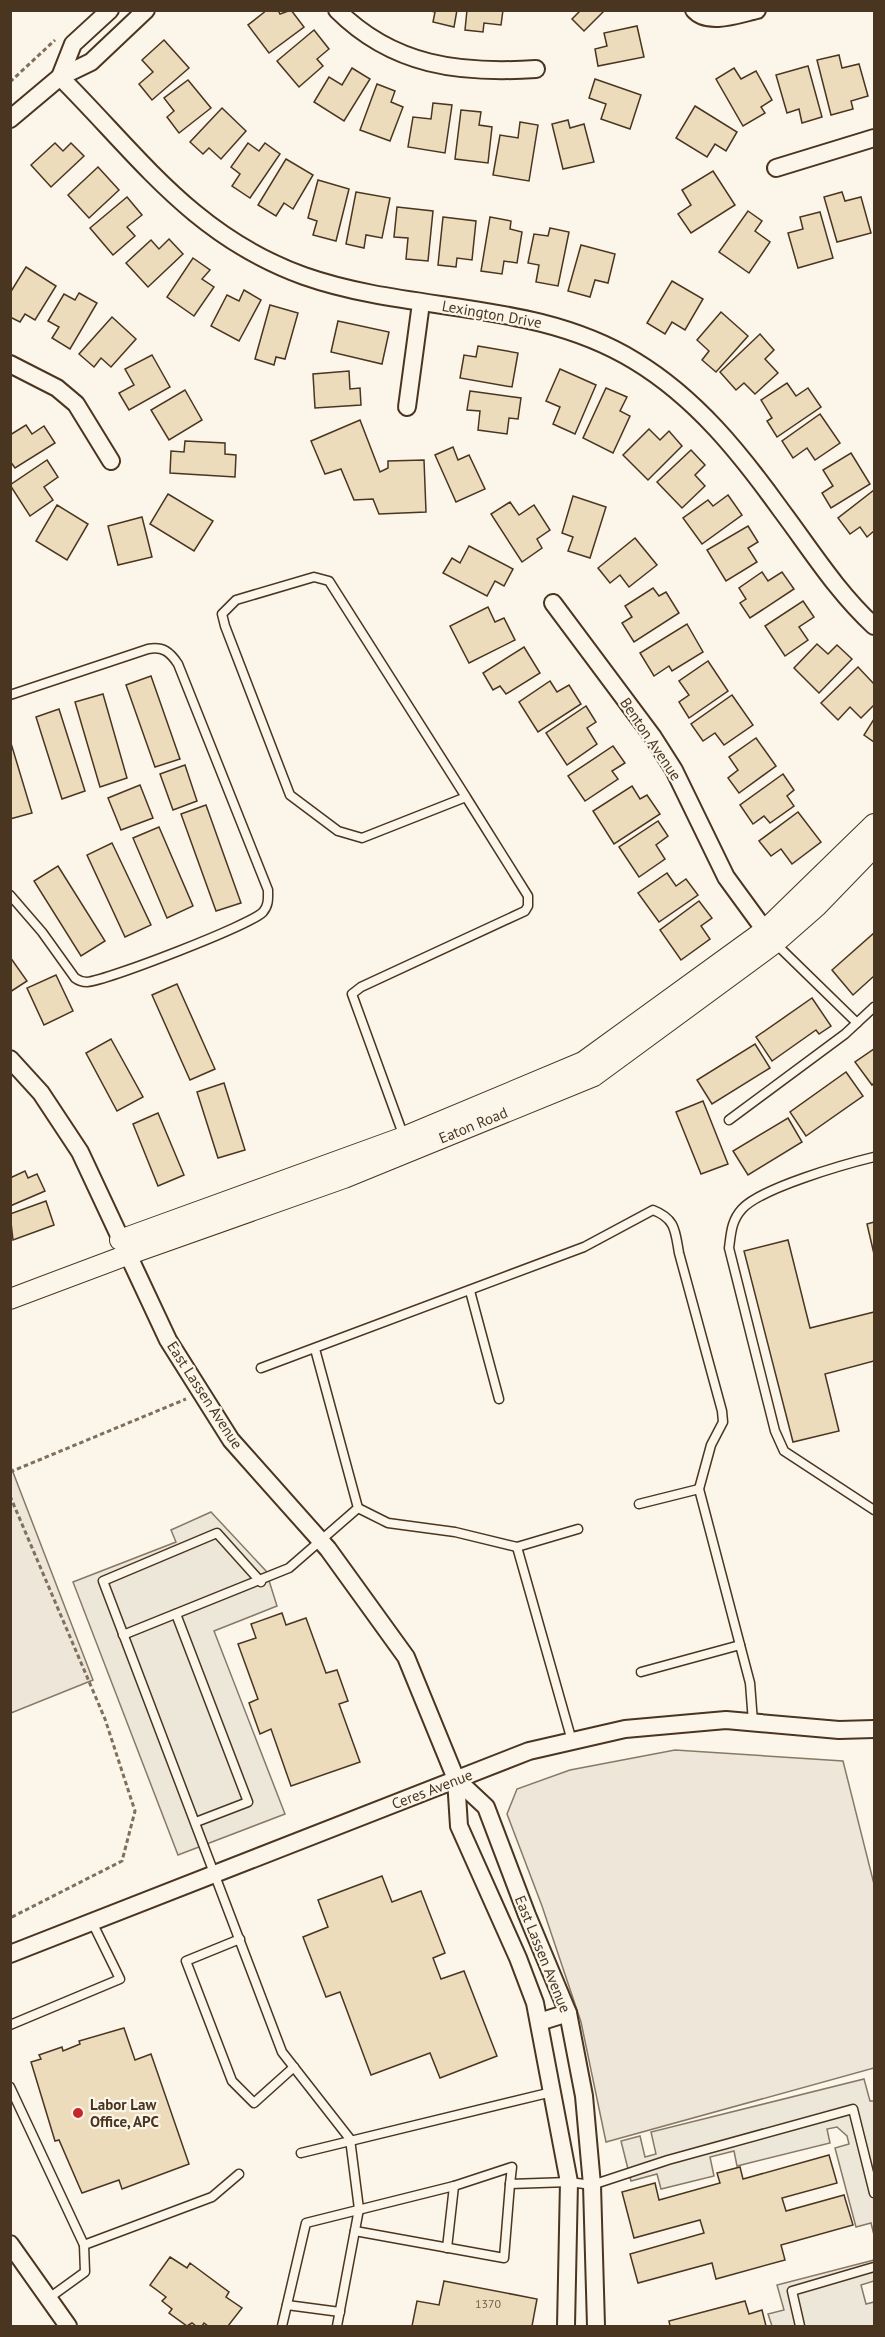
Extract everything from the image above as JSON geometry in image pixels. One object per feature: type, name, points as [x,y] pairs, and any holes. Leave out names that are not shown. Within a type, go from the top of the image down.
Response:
[{"type":"street","points":[[60,77],[73,44],[110,10]]},
{"type":"street","points":[[10,119],[60,77],[91,62],[146,10]]},
{"type":"street","points":[[337,10],[355,28],[379,45],[415,58],[486,72],[536,69]]},
{"type":"street","points":[[694,10],[697,15],[710,19],[757,10]]},
{"type":"street","name":"Lexington Drive","points":[[60,77],[168,192],[202,222],[241,247],[304,276],[421,303],[537,321],[591,340],[634,360],[679,393],[711,421],[748,466],[840,591],[874,626]]},
{"type":"street","points":[[776,168],[874,138]]},
{"type":"street","points":[[407,407],[421,303]]},
{"type":"street","points":[[10,364],[57,388],[76,404],[111,461]]},
{"type":"street","name":"Benton Avenue","points":[[553,603],[653,737],[674,770],[726,877],[770,936]]},
{"type":"street","points":[[770,936],[874,824]]},
{"type":"street","name":"Eaton Road","points":[[10,1299],[124,1247],[344,1178],[407,1144],[594,1076],[770,936],[816,907],[874,848]]},
{"type":"street","name":"East Lassen Avenue","points":[[10,1059],[41,1092],[80,1152],[168,1340],[231,1440],[320,1540],[406,1657],[456,1779],[459,1826],[518,1958],[535,2003],[569,2182],[566,2326]]},
{"type":"street","name":"Ceres Avenue","points":[[10,1954],[529,1751],[625,1729],[726,1720],[839,1730],[874,1729]]},
{"type":"street","name":"East Lassen Avenue","points":[[456,1779],[486,1807],[527,1915],[568,2013],[585,2096],[592,2185],[596,2326]]},
{"type":"street","points":[[539,2022],[568,2013]]},
{"type":"street","points":[[10,2244],[68,2326]]},
{"type":"lane","points":[[407,1144],[352,994],[361,987],[525,911],[528,906],[528,897],[466,797],[329,581],[314,577],[236,600],[226,607],[222,614],[225,626],[290,795],[295,802],[338,831],[362,838],[466,797]]},
{"type":"lane","points":[[10,695],[148,649],[156,647],[171,654],[178,664],[216,757],[268,890],[268,900],[263,912],[240,926],[133,967],[90,982],[80,982],[10,895]]},
{"type":"lane","points":[[770,936],[857,1023]]},
{"type":"lane","points":[[729,1120],[857,1023],[874,1007]]},
{"type":"lane","points":[[874,1157],[846,1164],[768,1194],[742,1208],[732,1224],[729,1248],[775,1431],[784,1451],[874,1510]]},
{"type":"lane","points":[[261,1368],[584,1247],[653,1210],[667,1216],[675,1231],[722,1411],[723,1422],[711,1446],[699,1489],[750,1683],[753,1722]]},
{"type":"lane","points":[[470,1291],[499,1399]]},
{"type":"lane","points":[[315,1349],[358,1508],[388,1523],[455,1532],[517,1547],[578,1529]]},
{"type":"lane","points":[[639,1504],[699,1489]]},
{"type":"lane","points":[[123,1635],[261,1582],[289,1568],[358,1508]]},
{"type":"lane","points":[[261,1582],[217,1533],[103,1581],[282,2052],[350,2139],[359,2209],[337,2326]]},
{"type":"lane","points":[[517,1547],[572,1741]]},
{"type":"lane","points":[[176,1614],[248,1802],[196,1822]]},
{"type":"lane","points":[[641,1672],[740,1645]]},
{"type":"lane","points":[[10,2025],[120,1979],[92,1922]]},
{"type":"lane","points":[[240,1939],[186,1960],[232,2081],[254,2103],[294,2067]]},
{"type":"lane","points":[[10,2087],[84,2245],[85,2272],[49,2298]]},
{"type":"lane","points":[[301,2153],[350,2139],[552,2092]]},
{"type":"lane","points":[[510,2184],[569,2182],[592,2185],[668,2160],[853,2109],[874,2193]]},
{"type":"lane","points":[[282,2326],[306,2223],[454,2186],[512,2167],[504,2258],[355,2231]]},
{"type":"lane","points":[[84,2245],[212,2197],[239,2174]]},
{"type":"lane","points":[[447,2248],[454,2186]]},
{"type":"lane","points":[[800,2326],[792,2291],[874,2267]]},
{"type":"lane","points":[[287,2305],[340,2312]]},
{"type":"path","points":[[10,82],[62,34]]},
{"type":"path","points":[[10,1472],[201,1393]]},
{"type":"path","points":[[10,1496],[105,1719],[135,1811],[122,1861],[10,1918]]},
{"type":"shaded area","points":[[11,1467],[93,1680],[10,1713]]},
{"type":"shaded area","points":[[211,1512],[266,1571],[277,1606],[214,1631],[285,1814],[178,1855],[73,1582],[176,1542],[171,1530]]},
{"type":"shaded area","points":[[675,1750],[843,1761],[874,1884],[874,2068],[606,2142],[581,2022],[542,1906],[507,1814],[517,1789],[570,1770]]},
{"type":"shaded area","points":[[864,2079],[870,2101],[874,2101],[874,2235],[871,2223],[856,2227],[835,2148],[849,2144],[847,2136],[837,2127],[827,2129],[830,2143],[737,2166],[734,2151],[710,2157],[714,2176],[661,2189],[657,2174],[631,2181],[621,2141],[640,2136],[645,2157],[656,2154],[651,2132]]},
{"type":"shaded area","points":[[874,2260],[874,2281],[861,2285],[866,2304],[874,2302],[874,2326],[772,2326],[768,2314],[784,2310],[777,2285]]},
{"type":"building","points":[[267,10],[278,10],[280,14],[291,10],[304,27],[269,53],[248,25]]},
{"type":"building","points":[[427,10],[457,10],[454,27],[433,22],[435,12]]},
{"type":"building","points":[[467,10],[503,10],[501,25],[484,23],[483,32],[465,30]]},
{"type":"building","points":[[581,10],[605,10],[584,31],[572,19]]},
{"type":"building","points":[[637,26],[644,57],[598,66],[595,49],[607,46],[604,33]]},
{"type":"building","points":[[314,30],[329,49],[317,59],[323,66],[299,87],[277,61]]},
{"type":"building","points":[[164,40],[189,68],[152,100],[139,84],[153,72],[142,60]]},
{"type":"building","points":[[839,55],[842,68],[859,64],[868,96],[851,101],[853,109],[831,115],[817,60]]},
{"type":"building","points":[[808,66],[822,117],[802,123],[799,109],[787,113],[776,75]]},
{"type":"building","points":[[352,68],[370,79],[344,121],[314,102],[329,77],[342,85]]},
{"type":"building","points":[[734,68],[741,79],[756,71],[772,100],[761,107],[765,113],[743,126],[716,79]]},
{"type":"building","points":[[595,79],[641,95],[630,129],[601,119],[606,104],[589,98]]},
{"type":"building","points":[[188,80],[211,108],[179,133],[167,117],[174,111],[164,98]]},
{"type":"building","points":[[377,84],[395,91],[391,102],[403,107],[390,141],[360,130]]},
{"type":"building","points":[[433,103],[452,105],[445,153],[408,147],[413,117],[431,119]]},
{"type":"building","points":[[695,106],[737,132],[726,151],[715,144],[707,157],[676,138]]},
{"type":"building","points":[[222,108],[246,131],[221,159],[209,148],[203,154],[190,142]]},
{"type":"building","points":[[461,110],[481,112],[479,125],[492,127],[488,163],[455,159]]},
{"type":"building","points":[[568,120],[570,128],[584,124],[594,162],[563,169],[552,124]]},
{"type":"building","points":[[520,122],[538,125],[529,181],[493,175],[500,135],[518,138]]},
{"type":"building","points":[[55,143],[63,151],[71,143],[84,156],[51,187],[31,165]]},
{"type":"building","points":[[248,143],[259,151],[265,143],[280,154],[250,198],[232,186],[240,174],[231,167]]},
{"type":"building","points":[[286,159],[313,175],[293,209],[284,203],[276,216],[258,205]]},
{"type":"building","points":[[98,167],[119,190],[89,218],[68,195]]},
{"type":"building","points":[[713,171],[735,205],[691,233],[678,214],[691,205],[682,190]]},
{"type":"building","points":[[318,180],[349,189],[336,241],[313,235],[317,221],[308,218]]},
{"type":"building","points":[[356,192],[390,198],[382,238],[366,235],[364,248],[346,244]]},
{"type":"building","points":[[842,192],[845,201],[861,197],[871,233],[837,242],[824,197]]},
{"type":"building","points":[[127,197],[142,215],[127,227],[135,236],[113,255],[90,228]]},
{"type":"building","points":[[397,207],[433,211],[428,261],[406,259],[408,238],[394,237]]},
{"type":"building","points":[[748,211],[762,221],[755,231],[770,242],[749,273],[719,252]]},
{"type":"building","points":[[820,212],[833,258],[798,268],[788,233],[803,229],[800,217]]},
{"type":"building","points":[[443,217],[476,221],[472,260],[457,258],[456,267],[438,265]]},
{"type":"building","points":[[490,217],[511,221],[510,229],[522,232],[517,263],[504,261],[502,274],[481,271]]},
{"type":"building","points":[[550,228],[569,232],[558,286],[536,282],[539,265],[528,263],[534,234],[548,236]]},
{"type":"building","points":[[169,239],[183,254],[148,287],[126,263],[151,240],[159,249]]},
{"type":"building","points":[[581,245],[615,254],[608,283],[595,280],[590,297],[568,291]]},
{"type":"building","points":[[193,258],[210,270],[202,279],[214,287],[194,316],[167,297]]},
{"type":"building","points":[[26,267],[56,286],[35,320],[25,314],[20,322],[10,317],[10,293]]},
{"type":"building","points":[[672,281],[703,299],[685,330],[672,322],[665,334],[647,323]]},
{"type":"building","points":[[244,290],[261,300],[239,341],[211,326],[227,295],[239,301]]},
{"type":"building","points":[[79,293],[97,303],[70,349],[52,338],[59,327],[48,321],[64,294],[75,300]]},
{"type":"building","points":[[270,305],[298,313],[285,359],[276,357],[274,365],[255,359]]},
{"type":"building","points":[[721,312],[748,336],[716,372],[702,360],[709,351],[697,340]]},
{"type":"building","points":[[112,317],[136,339],[111,367],[101,358],[94,367],[79,354]]},
{"type":"building","points":[[338,321],[389,332],[382,364],[331,352]]},
{"type":"building","points":[[760,334],[774,350],[765,359],[778,373],[755,394],[744,383],[736,390],[720,372]]},
{"type":"building","points":[[478,346],[518,353],[512,387],[460,378],[464,355],[476,357]]},
{"type":"building","points":[[152,355],[170,387],[129,410],[119,393],[134,385],[125,369]]},
{"type":"building","points":[[560,369],[596,385],[575,434],[553,424],[560,407],[546,401]]},
{"type":"building","points":[[349,371],[350,389],[360,388],[361,405],[315,408],[313,374]]},
{"type":"building","points":[[787,383],[796,396],[808,388],[821,407],[777,437],[767,421],[772,418],[761,400]]},
{"type":"building","points":[[606,388],[627,397],[620,411],[630,416],[613,453],[583,438]]},
{"type":"building","points":[[185,390],[202,420],[169,440],[151,410]]},
{"type":"building","points":[[470,391],[521,398],[518,419],[509,418],[507,434],[478,430],[480,411],[467,410]]},
{"type":"building","points":[[820,414],[840,443],[815,460],[807,448],[793,458],[782,441]]},
{"type":"building","points":[[360,420],[380,472],[388,468],[388,461],[424,460],[426,512],[379,514],[373,499],[354,500],[341,469],[325,474],[311,441]]},
{"type":"building","points":[[26,425],[32,434],[44,426],[55,443],[15,468],[10,461],[10,435]]},
{"type":"building","points":[[649,429],[660,440],[669,431],[682,446],[648,480],[623,455]]},
{"type":"building","points":[[185,441],[225,443],[225,454],[236,455],[235,477],[170,473],[171,451],[184,452]]},
{"type":"building","points":[[453,447],[458,460],[469,455],[485,489],[456,502],[435,455]]},
{"type":"building","points":[[691,450],[705,465],[695,475],[705,486],[682,508],[657,482]]},
{"type":"building","points":[[851,453],[870,484],[831,508],[822,493],[833,486],[823,470]]},
{"type":"building","points":[[47,460],[58,477],[44,487],[53,500],[30,516],[10,485]]},
{"type":"building","points":[[874,490],[874,531],[867,537],[860,527],[850,534],[838,518]]},
{"type":"building","points":[[168,494],[213,521],[194,551],[150,524]]},
{"type":"building","points":[[728,495],[742,515],[702,544],[683,518],[708,500],[713,506]]},
{"type":"building","points":[[573,496],[606,507],[590,558],[568,551],[573,537],[562,533]]},
{"type":"building","points":[[510,502],[519,515],[534,505],[550,530],[537,539],[542,548],[522,562],[491,514]]},
{"type":"building","points":[[57,505],[88,524],[67,560],[36,541]]},
{"type":"building","points":[[142,517],[152,557],[118,565],[108,526]]},
{"type":"building","points":[[748,526],[758,542],[748,548],[757,562],[726,581],[707,550]]},
{"type":"building","points":[[635,538],[657,565],[629,587],[620,575],[610,583],[598,568]]},
{"type":"building","points":[[469,546],[513,569],[504,586],[495,581],[487,596],[443,573],[452,558],[460,563]]},
{"type":"building","points":[[762,572],[768,581],[782,572],[794,589],[750,618],[740,603],[746,599],[739,588]]},
{"type":"building","points":[[653,588],[659,596],[666,592],[679,613],[634,642],[622,623],[632,617],[625,606]]},
{"type":"building","points":[[803,601],[814,617],[799,627],[808,640],[785,656],[765,626]]},
{"type":"building","points":[[488,607],[495,622],[504,618],[515,640],[469,663],[450,626]]},
{"type":"building","points":[[687,624],[703,652],[672,671],[669,666],[654,676],[640,653]]},
{"type":"building","points":[[817,644],[828,654],[837,645],[852,659],[819,693],[794,668]]},
{"type":"building","points":[[524,647],[540,673],[506,694],[500,686],[493,690],[483,673]]},
{"type":"building","points":[[708,661],[728,691],[689,718],[679,702],[689,695],[679,681]]},
{"type":"building","points":[[858,667],[874,684],[874,705],[861,718],[850,707],[838,720],[821,703]]},
{"type":"building","points":[[151,676],[180,759],[155,767],[126,685]]},
{"type":"building","points":[[550,681],[557,692],[569,685],[581,704],[538,732],[519,702]]},
{"type":"building","points":[[103,694],[127,778],[100,787],[75,702]]},
{"type":"building","points":[[732,695],[753,725],[724,745],[715,733],[703,741],[691,724]]},
{"type":"building","points":[[586,706],[596,722],[587,728],[597,744],[567,765],[546,733]]},
{"type":"building","points":[[59,709],[85,791],[62,799],[36,717]]},
{"type":"building","points":[[874,719],[874,742],[864,735]]},
{"type":"building","points":[[756,738],[776,766],[739,793],[728,778],[738,770],[729,757]]},
{"type":"building","points":[[10,740],[32,813],[10,819]]},
{"type":"building","points":[[613,746],[625,763],[612,771],[618,779],[585,801],[568,776]]},
{"type":"building","points":[[185,765],[197,801],[173,810],[160,774]]},
{"type":"building","points":[[783,774],[794,790],[787,796],[794,806],[770,823],[764,816],[753,824],[740,805]]},
{"type":"building","points":[[140,785],[153,818],[121,830],[108,798]]},
{"type":"building","points":[[632,786],[640,799],[647,795],[660,814],[614,844],[593,811]]},
{"type":"building","points":[[206,805],[241,903],[216,911],[181,814]]},
{"type":"building","points":[[798,812],[821,842],[792,864],[781,849],[771,856],[759,841]]},
{"type":"building","points":[[658,821],[668,836],[656,845],[665,859],[639,877],[619,847]]},
{"type":"building","points":[[159,827],[193,906],[167,918],[133,838]]},
{"type":"building","points":[[112,843],[151,925],[125,937],[87,855]]},
{"type":"building","points":[[58,866],[105,941],[81,956],[34,881]]},
{"type":"building","points":[[667,873],[676,886],[686,879],[698,895],[659,922],[638,893]]},
{"type":"building","points":[[699,901],[712,918],[701,926],[710,939],[681,960],[660,930]]},
{"type":"building","points":[[874,933],[874,976],[853,995],[832,970]]},
{"type":"building","points":[[10,957],[27,981],[10,992]]},
{"type":"building","points":[[56,975],[73,1011],[44,1025],[27,988]]},
{"type":"building","points":[[177,984],[215,1069],[190,1080],[152,995]]},
{"type":"building","points":[[812,998],[831,1026],[819,1034],[816,1030],[772,1061],[756,1037]]},
{"type":"building","points":[[111,1039],[143,1097],[117,1111],[86,1053]]},
{"type":"building","points":[[755,1044],[770,1068],[712,1104],[697,1080]]},
{"type":"building","points":[[874,1049],[874,1083],[872,1085],[855,1062]]},
{"type":"building","points":[[846,1072],[863,1096],[806,1136],[790,1112]]},
{"type":"building","points":[[224,1083],[245,1150],[218,1158],[197,1092]]},
{"type":"building","points":[[703,1101],[728,1164],[701,1174],[676,1112]]},
{"type":"building","points":[[158,1113],[184,1175],[158,1186],[133,1124]]},
{"type":"building","points":[[788,1118],[802,1142],[748,1175],[733,1151]]},
{"type":"building","points":[[25,1171],[28,1178],[37,1174],[45,1191],[10,1206],[10,1178]]},
{"type":"building","points":[[46,1201],[54,1225],[13,1240],[10,1214]]},
{"type":"building","points":[[874,1222],[874,1254],[867,1224]]},
{"type":"building","points":[[788,1240],[810,1328],[874,1312],[874,1361],[825,1374],[839,1431],[793,1442],[744,1251]]},
{"type":"building","points":[[282,1613],[286,1625],[306,1618],[326,1673],[337,1670],[348,1701],[339,1704],[360,1762],[291,1786],[271,1729],[260,1734],[249,1703],[258,1699],[238,1644],[256,1638],[251,1624]]},
{"type":"building","points":[[382,1876],[392,1902],[421,1891],[445,1953],[433,1958],[441,1979],[464,1971],[497,2056],[440,2078],[430,2053],[371,2075],[340,1992],[326,1997],[303,1937],[328,1927],[318,1900]]},
{"type":"building","points":[[124,2028],[135,2060],[151,2054],[189,2164],[122,2189],[119,2180],[82,2193],[59,2140],[55,2141],[31,2062],[41,2059],[39,2055],[62,2047],[63,2051],[80,2044],[79,2041]]},
{"type":"building","points":[[829,2155],[837,2183],[782,2198],[786,2211],[844,2195],[853,2225],[781,2245],[785,2260],[716,2279],[712,2263],[638,2283],[630,2254],[704,2233],[700,2220],[634,2238],[622,2192],[655,2183],[659,2200],[720,2183],[717,2173],[740,2167],[743,2179]]},
{"type":"building","points":[[170,2257],[187,2268],[190,2263],[229,2292],[226,2297],[242,2308],[228,2326],[208,2326],[204,2323],[202,2326],[196,2326],[192,2323],[187,2326],[169,2313],[172,2309],[162,2301],[166,2297],[150,2285]]},
{"type":"building","points":[[444,2281],[537,2299],[532,2326],[412,2326],[417,2301],[439,2305]]},
{"type":"building","points":[[745,2301],[749,2314],[762,2310],[766,2326],[670,2326],[669,2321]]},
{"type":"place","name":"Labor Law Office, APC","points":[[78,2113]]}]
